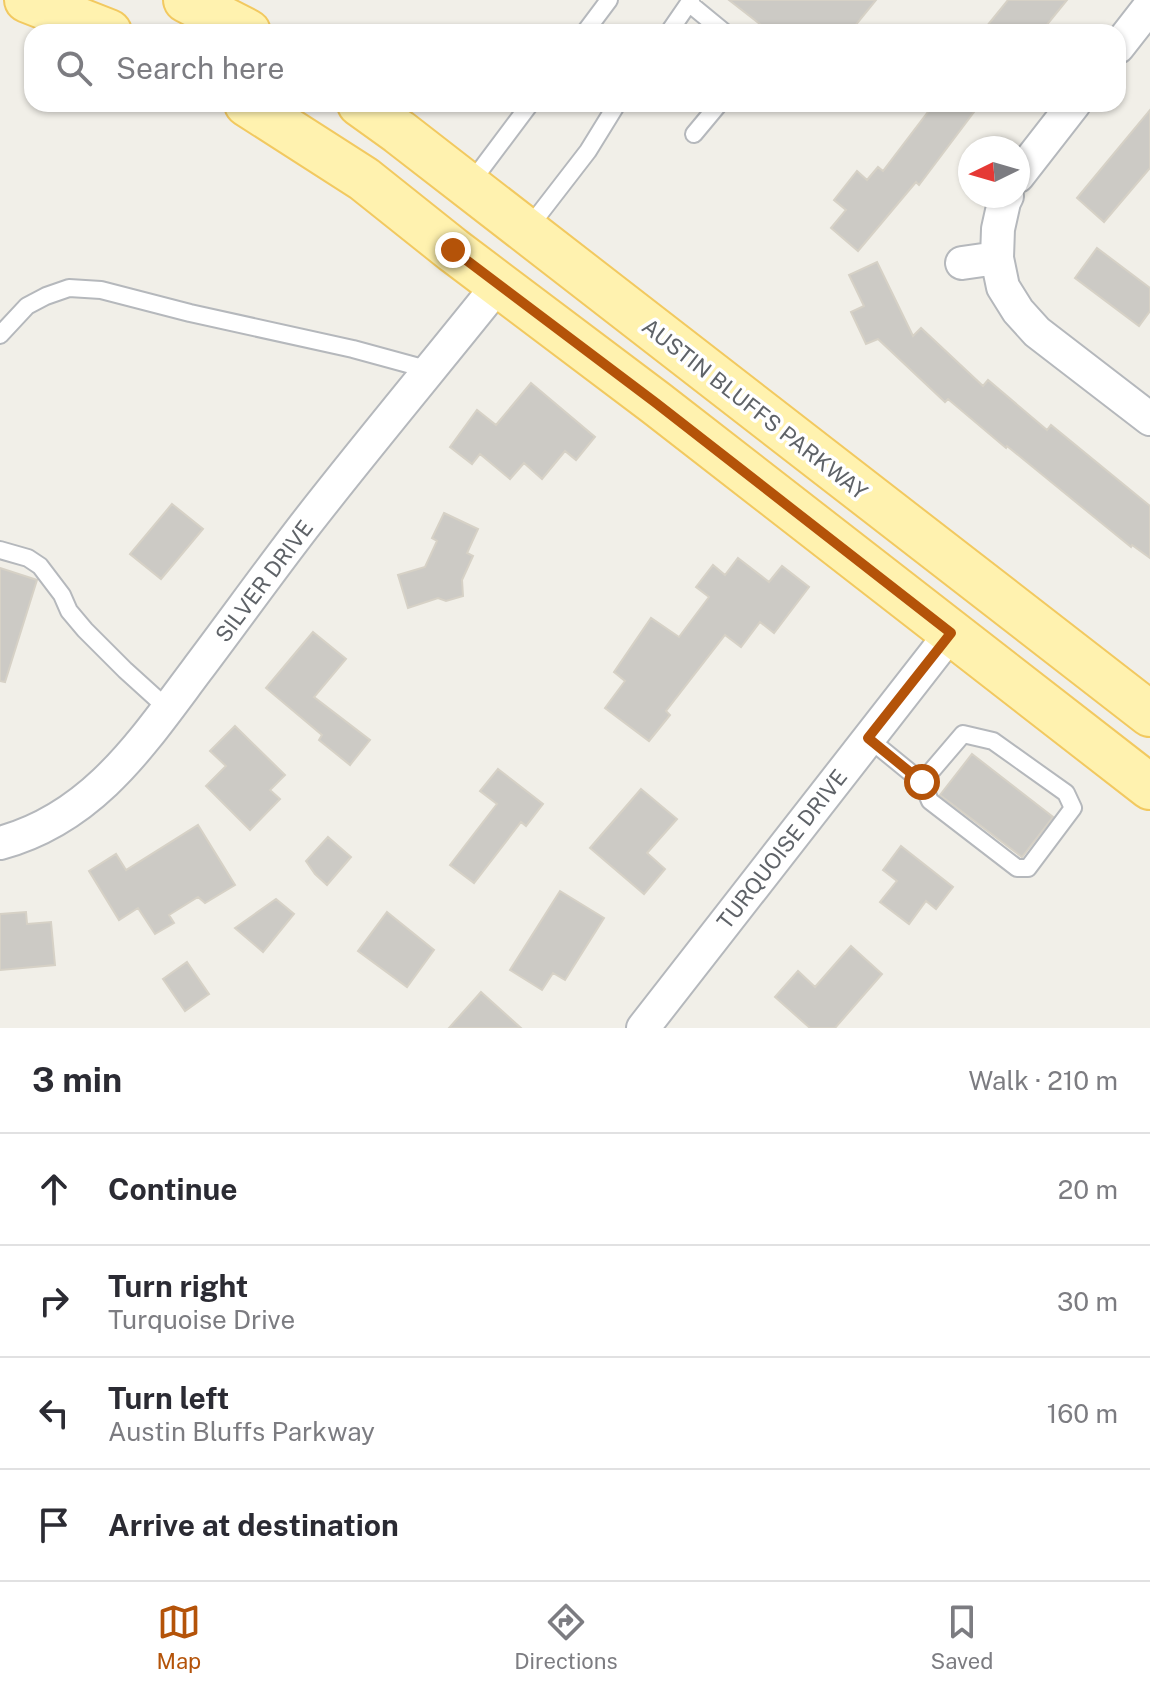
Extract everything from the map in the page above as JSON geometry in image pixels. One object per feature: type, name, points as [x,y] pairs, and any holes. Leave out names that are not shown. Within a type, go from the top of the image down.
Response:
[{"type":"main road","points":[[27,0],[88,24]]},
{"type":"main road","points":[[186,0],[232,24]]},
{"type":"main road","points":[[259,112],[364,179],[1150,787]]},
{"type":"main road","name":"AUSTIN BLUFFS PARKWAY","points":[[371,112],[1150,714]]},
{"type":"main road","points":[[415,220],[487,232],[508,234],[526,231]]},
{"type":"street","points":[[1126,37],[1150,6]]},
{"type":"street","points":[[1030,161],[1068,112]]},
{"type":"street","points":[[1003,208],[997,258],[1003,287],[1018,311],[1037,332],[1150,419]]},
{"type":"street","points":[[962,263],[997,258]]},
{"type":"street","name":"SILVER DRIVE","points":[[0,843],[69,813],[100,788],[137,750],[305,525],[499,284]]},
{"type":"street","name":"TURQUOISE DRIVE","points":[[643,1028],[951,633]]},
{"type":"lane","points":[[591,24],[609,0]]},
{"type":"lane","points":[[675,24],[690,2],[715,24]]},
{"type":"lane","points":[[469,186],[524,112]]},
{"type":"lane","points":[[526,231],[588,151],[612,112]]},
{"type":"lane","points":[[694,134],[712,112]]},
{"type":"lane","points":[[0,335],[27,306],[46,296],[69,288],[101,290],[430,370]]},
{"type":"lane","points":[[0,550],[28,558],[40,566],[85,630],[168,709]]},
{"type":"lane","points":[[868,738],[922,782],[930,801],[1017,868],[1028,868],[1073,808],[1066,793],[993,741],[963,734],[922,782]]},
{"type":"building","points":[[729,0],[876,0],[856,24],[760,24]]},
{"type":"building","points":[[1008,0],[1067,0],[1048,24],[988,24]]},
{"type":"building","points":[[1150,110],[1150,168],[1104,222],[1077,198]]},
{"type":"building","points":[[928,112],[974,112],[919,185],[916,182],[858,251],[831,228],[846,210],[834,200],[857,171],[867,180],[878,167],[883,171]]},
{"type":"building","points":[[1097,248],[1150,288],[1150,311],[1139,326],[1075,278]]},
{"type":"building","points":[[877,262],[913,336],[921,328],[983,386],[988,380],[1047,430],[1051,425],[1150,506],[1150,558],[1131,547],[948,399],[945,402],[878,339],[866,344],[851,312],[864,306],[849,275]]},
{"type":"building","points":[[531,383],[595,437],[576,460],[565,451],[542,479],[524,463],[510,479],[480,454],[472,464],[450,447],[477,410],[496,425]]},
{"type":"building","points":[[172,504],[203,529],[161,579],[130,554]]},
{"type":"building","points":[[444,513],[478,529],[467,553],[473,556],[462,580],[463,596],[446,601],[438,598],[408,608],[398,575],[425,567],[437,541],[432,538]]},
{"type":"building","points":[[738,558],[769,582],[782,566],[809,587],[774,633],[760,622],[741,647],[725,635],[666,711],[670,715],[649,741],[605,708],[625,681],[614,672],[651,618],[679,637],[709,597],[696,587],[713,565],[725,575]]},
{"type":"building","points":[[0,568],[37,580],[5,682],[0,681]]},
{"type":"building","points":[[313,632],[346,659],[314,697],[370,740],[350,765],[319,740],[322,735],[266,688]]},
{"type":"building","points":[[235,726],[285,775],[270,790],[280,799],[250,830],[206,786],[226,766],[210,751]]},
{"type":"building","points":[[972,754],[1053,817],[1022,857],[940,795]]},
{"type":"building","points":[[498,769],[543,804],[526,826],[521,822],[474,883],[450,865],[497,804],[480,791]]},
{"type":"building","points":[[641,789],[677,819],[647,853],[665,869],[644,894],[590,848]]},
{"type":"building","points":[[198,825],[235,885],[205,903],[198,897],[169,915],[174,923],[155,934],[138,908],[119,920],[89,871],[116,854],[126,870]]},
{"type":"building","points":[[328,837],[351,857],[327,885],[306,861]]},
{"type":"building","points":[[901,846],[953,887],[936,909],[926,901],[909,924],[880,902],[897,881],[883,870]]},
{"type":"building","points":[[560,891],[604,918],[565,980],[553,973],[542,990],[510,970]]},
{"type":"building","points":[[276,899],[294,914],[263,952],[235,928]]},
{"type":"building","points":[[26,912],[27,924],[51,922],[55,965],[0,970],[0,914]]},
{"type":"building","points":[[387,912],[434,950],[407,987],[358,951]]},
{"type":"building","points":[[851,946],[882,974],[835,1028],[810,1028],[775,997],[798,971],[815,987]]},
{"type":"building","points":[[187,962],[209,994],[185,1011],[163,979]]},
{"type":"building","points":[[481,992],[521,1028],[449,1028]]},
{"type":"route","points":[[453,250],[656,403],[951,633],[868,738],[922,782]]}]
